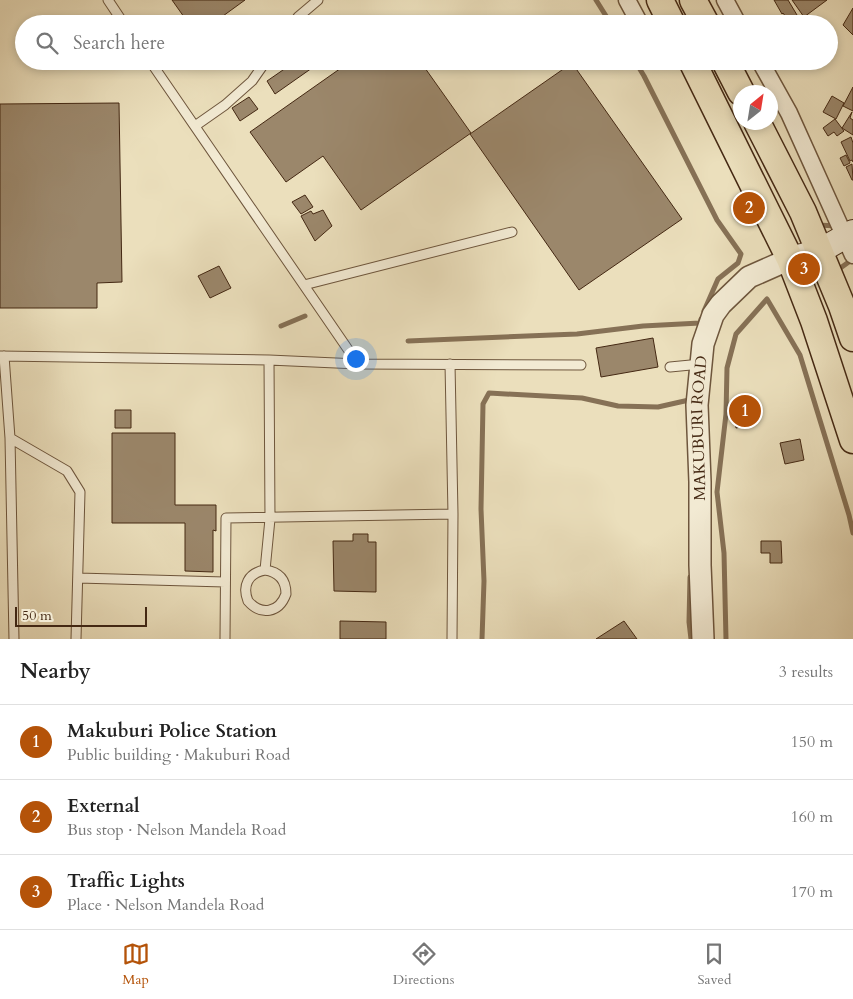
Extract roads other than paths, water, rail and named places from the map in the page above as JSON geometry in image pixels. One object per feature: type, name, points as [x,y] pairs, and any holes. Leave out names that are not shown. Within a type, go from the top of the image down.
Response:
[{"type":"main road","points":[[660,0],[668,15]]},
{"type":"main road","points":[[692,0],[701,15]]},
{"type":"main road","points":[[692,70],[790,259],[814,321],[853,440]]},
{"type":"main road","points":[[730,70],[737,85]]},
{"type":"main road","points":[[761,130],[803,212],[842,306],[853,338]]},
{"type":"main road","points":[[790,259],[850,242]]},
{"type":"street","points":[[626,0],[635,15]]},
{"type":"street","points":[[725,0],[733,15]]},
{"type":"street","points":[[765,70],[789,113],[850,242]]},
{"type":"street","name":"MAKUBURI ROAD","points":[[703,639],[697,405],[704,344],[713,315],[721,304],[749,278],[790,259]]},
{"type":"lane","points":[[108,0],[118,15]]},
{"type":"lane","points":[[300,15],[318,0]]},
{"type":"lane","points":[[156,70],[358,364]]},
{"type":"lane","points":[[194,126],[225,105],[252,81],[260,70]]},
{"type":"lane","points":[[304,284],[512,232]]},
{"type":"lane","points":[[14,639],[10,438],[2,356],[269,360],[358,364],[580,365]]},
{"type":"lane","points":[[265,570],[270,519],[269,360]]},
{"type":"lane","points":[[450,364],[453,514],[452,639]]},
{"type":"lane","points":[[670,367],[701,364]]},
{"type":"lane","points":[[10,438],[67,471],[80,492],[76,639]]},
{"type":"lane","points":[[225,639],[226,518],[270,519],[453,514]]},
{"type":"lane","points":[[265,570],[278,574],[286,587],[286,594],[279,606],[266,611],[259,610],[248,602],[245,588],[247,581],[252,576],[265,570]]},
{"type":"lane","points":[[78,578],[225,582]]},
{"type":"waterway","points":[[596,0],[605,15]]},
{"type":"waterway","points":[[640,70],[717,220],[741,254],[738,263],[718,279],[704,311]]},
{"type":"waterway","points":[[818,225],[837,226]]},
{"type":"waterway","points":[[840,273],[839,269],[853,259]]},
{"type":"waterway","points":[[726,639],[724,553],[717,492],[726,414],[727,368],[736,334],[767,299],[800,355],[853,533]]},
{"type":"waterway","points":[[281,326],[305,316]]},
{"type":"waterway","points":[[408,341],[577,334],[643,326],[700,323],[701,319]]},
{"type":"waterway","points":[[482,639],[484,581],[481,509],[483,404],[489,393],[582,398],[618,406],[658,407],[689,400]]},
{"type":"waterway","points":[[690,577],[689,622],[691,639]]},
{"type":"place","name":"External","points":[[749,208]]},
{"type":"place","name":"Traffic Lights","points":[[804,269]]},
{"type":"place","name":"Makuburi Police Station","points":[[745,411]]}]
